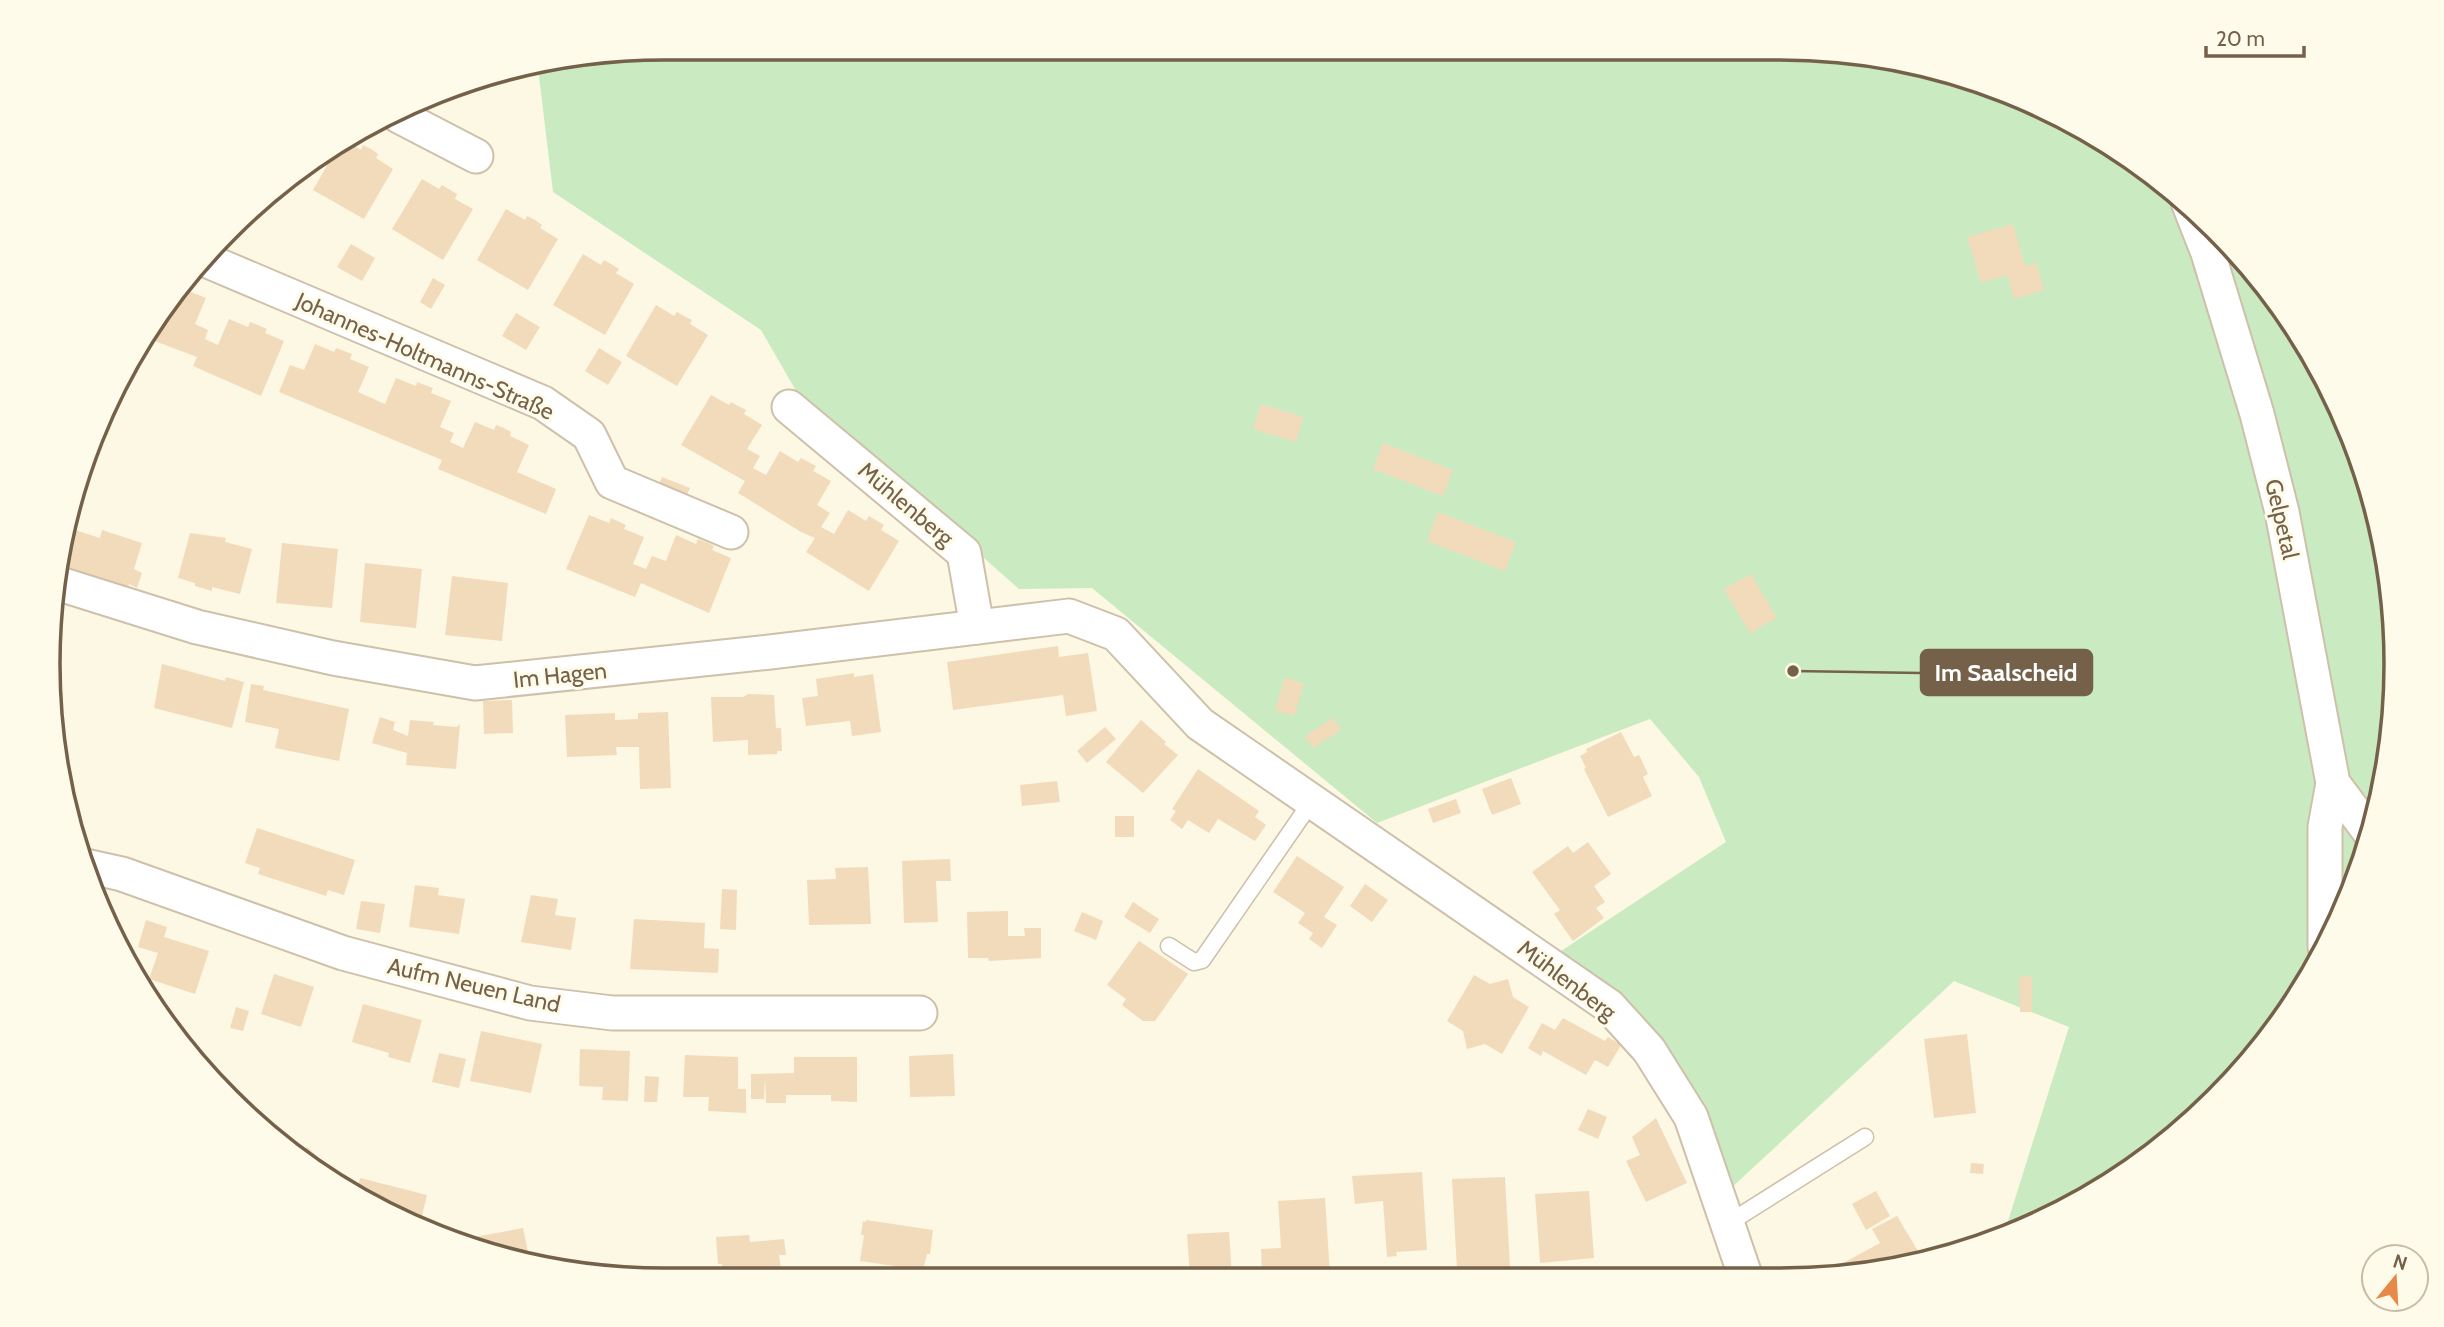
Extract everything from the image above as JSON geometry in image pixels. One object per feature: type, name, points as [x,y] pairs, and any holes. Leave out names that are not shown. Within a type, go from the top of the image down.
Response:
[{"type":"street","points":[[404,118],[476,156]]},
{"type":"street","name":"Gelpetal","points":[[2197,226],[2253,400],[2279,499],[2333,783],[2363,823]]},
{"type":"street","name":"Johannes-Holtmanns-Straße","points":[[211,262],[544,403],[589,435],[612,482],[731,532]]},
{"type":"street","name":"Mühlenberg","points":[[789,407],[964,553],[977,627]]},
{"type":"street","name":"Im Hagen","points":[[65,586],[197,627],[333,659],[475,683],[1069,616]]},
{"type":"street","name":"Mühlenberg","points":[[1069,616],[1116,634],[1200,724],[1609,1006],[1649,1050],[1691,1117],[1743,1268]]},
{"type":"street","points":[[2325,925],[2325,827],[2333,783]]},
{"type":"street","name":"Aufm Neuen Land","points":[[96,868],[122,874],[343,953],[530,1003],[612,1013],[920,1013]]},
{"type":"lane","points":[[1169,946],[1194,962],[1202,960],[1312,801]]},
{"type":"lane","points":[[1727,1224],[1865,1137]]},
{"type":"green space","points":[[624,61],[1820,61],[1898,71],[1937,80],[2012,105],[2083,140],[2116,161],[2179,209],[2208,236],[2235,265],[2283,328],[2304,362],[2339,432],[2364,507],[2373,546],[2383,624],[2384,664],[2383,703],[2373,781],[2364,820],[2339,895],[2304,966],[2283,999],[2235,1062],[2208,1091],[2179,1118],[2116,1166],[2048,1205],[2007,1224],[2069,1027],[1954,981],[1729,1190],[1694,1109],[1552,957],[1726,842],[1699,777],[1650,719],[1377,823],[1092,588],[1019,589],[799,396],[761,330],[553,192],[539,73]]},
{"type":"building","points":[[353,145],[361,150],[363,145],[371,149],[378,154],[376,158],[393,169],[364,219],[313,190],[330,159]]},
{"type":"building","points":[[422,179],[439,189],[442,185],[457,194],[455,199],[473,209],[443,260],[392,229]]},
{"type":"building","points":[[506,209],[525,220],[527,216],[535,220],[542,225],[540,228],[558,239],[528,290],[477,260]]},
{"type":"building","points":[[2013,224],[2025,266],[2036,263],[2044,290],[2014,299],[2007,275],[1981,283],[1967,237]]},
{"type":"building","points":[[351,244],[375,258],[362,281],[337,267]]},
{"type":"building","points":[[583,254],[601,265],[604,260],[611,264],[619,269],[616,273],[634,284],[605,335],[553,305]]},
{"type":"building","points":[[433,278],[445,285],[431,309],[420,302]]},
{"type":"building","points":[[188,291],[206,298],[195,324],[208,330],[205,339],[218,345],[229,319],[248,327],[250,322],[258,325],[267,329],[265,333],[284,341],[261,396],[193,366],[197,357],[153,341]]},
{"type":"building","points":[[656,305],[674,316],[677,312],[692,320],[690,324],[708,335],[677,386],[626,356]]},
{"type":"building","points":[[516,313],[540,327],[526,350],[502,336]]},
{"type":"building","points":[[315,344],[334,352],[336,348],[352,354],[350,359],[369,367],[358,392],[385,404],[396,378],[416,386],[417,382],[433,388],[431,393],[451,401],[440,427],[454,433],[450,442],[463,448],[475,422],[494,430],[496,425],[504,428],[511,432],[510,436],[529,445],[517,472],[556,489],[546,514],[438,469],[442,460],[279,392],[290,365],[304,370]]},
{"type":"building","points":[[599,348],[622,362],[608,385],[585,371]]},
{"type":"building","points":[[711,395],[729,405],[731,402],[746,410],[744,414],[762,425],[747,449],[760,456],[753,468],[766,475],[780,451],[798,462],[801,458],[816,466],[813,471],[831,481],[817,505],[830,513],[821,527],[834,534],[848,510],[866,521],[869,516],[884,525],[881,530],[899,541],[869,591],[806,552],[815,538],[738,493],[745,481],[681,445]]},
{"type":"building","points":[[1261,404],[1303,417],[1296,442],[1253,429]]},
{"type":"building","points":[[1383,443],[1453,470],[1443,496],[1373,469]]},
{"type":"building","points":[[662,477],[690,488],[684,501],[657,490]]},
{"type":"building","points":[[1438,512],[1516,542],[1505,571],[1427,541]]},
{"type":"building","points":[[589,515],[609,523],[611,518],[626,525],[624,529],[644,537],[633,564],[646,569],[652,556],[666,561],[676,535],[696,544],[698,539],[706,542],[714,546],[712,550],[731,558],[709,613],[641,583],[635,597],[566,569]]},
{"type":"building","points":[[75,530],[100,538],[102,530],[142,543],[134,569],[142,573],[137,588],[129,584],[127,592],[67,573]]},
{"type":"building","points":[[190,533],[226,538],[225,542],[252,549],[240,594],[212,587],[212,591],[178,578]]},
{"type":"building","points":[[282,543],[338,549],[332,608],[276,603]]},
{"type":"building","points":[[365,563],[422,569],[416,628],[360,622]]},
{"type":"building","points":[[1751,574],[1777,618],[1750,633],[1724,589]]},
{"type":"building","points":[[452,576],[508,583],[502,641],[445,635]]},
{"type":"building","points":[[1058,646],[1059,657],[1088,653],[1097,711],[1066,716],[1063,695],[953,710],[947,662]]},
{"type":"building","points":[[162,664],[225,681],[226,677],[244,682],[232,728],[154,708]]},
{"type":"building","points":[[854,673],[854,677],[873,674],[881,732],[852,736],[850,721],[806,726],[802,698],[818,696],[816,679]]},
{"type":"building","points":[[1285,677],[1304,684],[1294,716],[1275,710]]},
{"type":"building","points":[[251,684],[264,686],[263,690],[349,709],[339,761],[275,748],[279,729],[245,722]]},
{"type":"building","points":[[748,694],[774,695],[776,728],[781,728],[782,751],[777,751],[777,754],[748,755],[748,740],[713,742],[711,697],[743,697]]},
{"type":"building","points":[[512,700],[513,733],[484,734],[483,701]]},
{"type":"building","points":[[668,712],[671,788],[640,789],[639,747],[616,747],[617,755],[567,757],[565,715],[615,713],[615,720],[638,719],[638,713]]},
{"type":"building","points":[[380,717],[395,722],[393,730],[408,736],[410,720],[457,727],[460,724],[456,769],[406,765],[407,753],[372,743]]},
{"type":"building","points":[[1333,718],[1341,730],[1313,748],[1305,736]]},
{"type":"building","points":[[1141,720],[1178,755],[1143,793],[1106,762]]},
{"type":"building","points":[[1105,727],[1116,739],[1087,763],[1077,751]]},
{"type":"building","points":[[1621,732],[1634,757],[1639,755],[1648,774],[1643,777],[1652,796],[1608,817],[1580,756],[1587,752],[1586,749]]},
{"type":"building","points":[[1198,769],[1259,811],[1255,817],[1266,825],[1255,841],[1218,819],[1209,833],[1188,820],[1182,829],[1170,820],[1176,811],[1172,809]]},
{"type":"building","points":[[1511,778],[1521,804],[1492,815],[1482,789]]},
{"type":"building","points":[[1057,781],[1060,802],[1022,806],[1020,785]]},
{"type":"building","points":[[1456,799],[1461,813],[1433,823],[1428,809]]},
{"type":"building","points":[[1115,816],[1134,816],[1134,837],[1115,837]]},
{"type":"building","points":[[257,828],[355,860],[344,895],[328,890],[326,896],[258,874],[260,868],[245,863]]},
{"type":"building","points":[[1588,842],[1611,874],[1594,886],[1605,902],[1596,908],[1604,918],[1573,941],[1554,914],[1560,910],[1532,872],[1568,846],[1573,853]]},
{"type":"building","points":[[1297,856],[1344,887],[1324,917],[1337,925],[1322,948],[1309,939],[1313,933],[1298,923],[1305,913],[1273,892]]},
{"type":"building","points":[[950,859],[951,881],[936,881],[938,922],[904,923],[902,861]]},
{"type":"building","points":[[868,867],[871,924],[809,925],[807,880],[836,879],[835,868]]},
{"type":"building","points":[[1365,884],[1388,900],[1372,922],[1350,906]]},
{"type":"building","points":[[415,885],[439,888],[438,895],[465,899],[459,934],[409,927]]},
{"type":"building","points":[[722,889],[737,890],[736,930],[720,929]]},
{"type":"building","points":[[531,895],[558,899],[555,915],[576,918],[571,950],[521,942]]},
{"type":"building","points":[[361,901],[385,904],[380,933],[356,929]]},
{"type":"building","points":[[1133,902],[1159,919],[1150,933],[1124,917]]},
{"type":"building","points":[[1008,911],[1008,936],[1025,936],[1024,928],[1041,928],[1041,958],[989,961],[988,958],[968,958],[967,912]]},
{"type":"building","points":[[1082,912],[1103,921],[1096,940],[1074,931]]},
{"type":"building","points":[[634,919],[705,923],[704,948],[719,949],[718,973],[630,969]]},
{"type":"building","points":[[146,920],[167,927],[164,937],[209,951],[195,994],[149,979],[158,953],[138,947]]},
{"type":"building","points":[[1139,941],[1188,974],[1155,1021],[1143,1021],[1122,1005],[1126,999],[1107,985]]},
{"type":"building","points":[[274,974],[314,987],[301,1027],[261,1014]]},
{"type":"building","points":[[1474,975],[1490,984],[1508,979],[1513,997],[1529,1007],[1502,1054],[1485,1044],[1467,1049],[1463,1031],[1447,1021]]},
{"type":"building","points":[[2032,976],[2032,1012],[2020,1012],[2019,977]]},
{"type":"building","points":[[363,1004],[422,1020],[410,1063],[388,1057],[389,1053],[352,1042]]},
{"type":"building","points":[[236,1007],[249,1011],[243,1031],[230,1028]]},
{"type":"building","points":[[1563,1018],[1605,1041],[1608,1037],[1621,1045],[1608,1067],[1595,1060],[1586,1075],[1543,1051],[1541,1056],[1528,1048],[1542,1023],[1555,1030]]},
{"type":"building","points":[[481,1031],[542,1044],[531,1093],[470,1081]]},
{"type":"building","points":[[1967,1034],[1976,1113],[1934,1118],[1924,1039]]},
{"type":"building","points":[[580,1049],[630,1051],[628,1101],[602,1100],[603,1087],[579,1086]]},
{"type":"building","points":[[439,1053],[466,1059],[459,1088],[432,1082]]},
{"type":"building","points":[[953,1054],[955,1096],[910,1097],[909,1056]]},
{"type":"building","points":[[685,1055],[738,1057],[738,1089],[746,1089],[746,1113],[708,1111],[709,1097],[683,1097]]},
{"type":"building","points":[[794,1057],[857,1057],[857,1102],[831,1101],[831,1095],[786,1095],[786,1103],[766,1103],[765,1077],[764,1099],[751,1099],[751,1074],[794,1073]]},
{"type":"building","points":[[645,1076],[659,1077],[657,1102],[644,1102]]},
{"type":"building","points":[[1588,1109],[1607,1117],[1598,1139],[1578,1130]]},
{"type":"building","points":[[1656,1118],[1687,1183],[1646,1202],[1626,1161],[1640,1155],[1632,1137]]},
{"type":"building","points":[[307,1147],[327,1165],[305,1149]]},
{"type":"building","points":[[1971,1163],[1984,1164],[1983,1174],[1970,1173]]},
{"type":"building","points":[[1422,1172],[1427,1250],[1396,1252],[1397,1256],[1387,1257],[1383,1201],[1355,1204],[1352,1176]]},
{"type":"building","points":[[1505,1177],[1510,1267],[1457,1268],[1452,1179]]},
{"type":"building","points":[[360,1178],[427,1195],[422,1217],[396,1205],[358,1185]]},
{"type":"building","points":[[1589,1191],[1594,1258],[1540,1263],[1535,1194]]},
{"type":"building","points":[[1876,1191],[1890,1216],[1866,1230],[1852,1204]]},
{"type":"building","points":[[1325,1198],[1330,1268],[1262,1268],[1261,1249],[1281,1248],[1278,1201]]},
{"type":"building","points":[[1897,1216],[1918,1251],[1842,1264],[1880,1243],[1872,1229]]},
{"type":"building","points":[[863,1221],[933,1230],[930,1254],[927,1254],[924,1268],[895,1268],[860,1261]]},
{"type":"building","points":[[523,1228],[528,1252],[507,1247],[475,1237]]},
{"type":"building","points":[[1229,1232],[1231,1268],[1189,1268],[1187,1234]]},
{"type":"building","points":[[749,1235],[750,1242],[784,1239],[786,1255],[779,1255],[781,1268],[723,1268],[722,1264],[718,1264],[716,1237]]},
{"type":"place","name":"Im Saalscheid","points":[[1793,671]]}]
